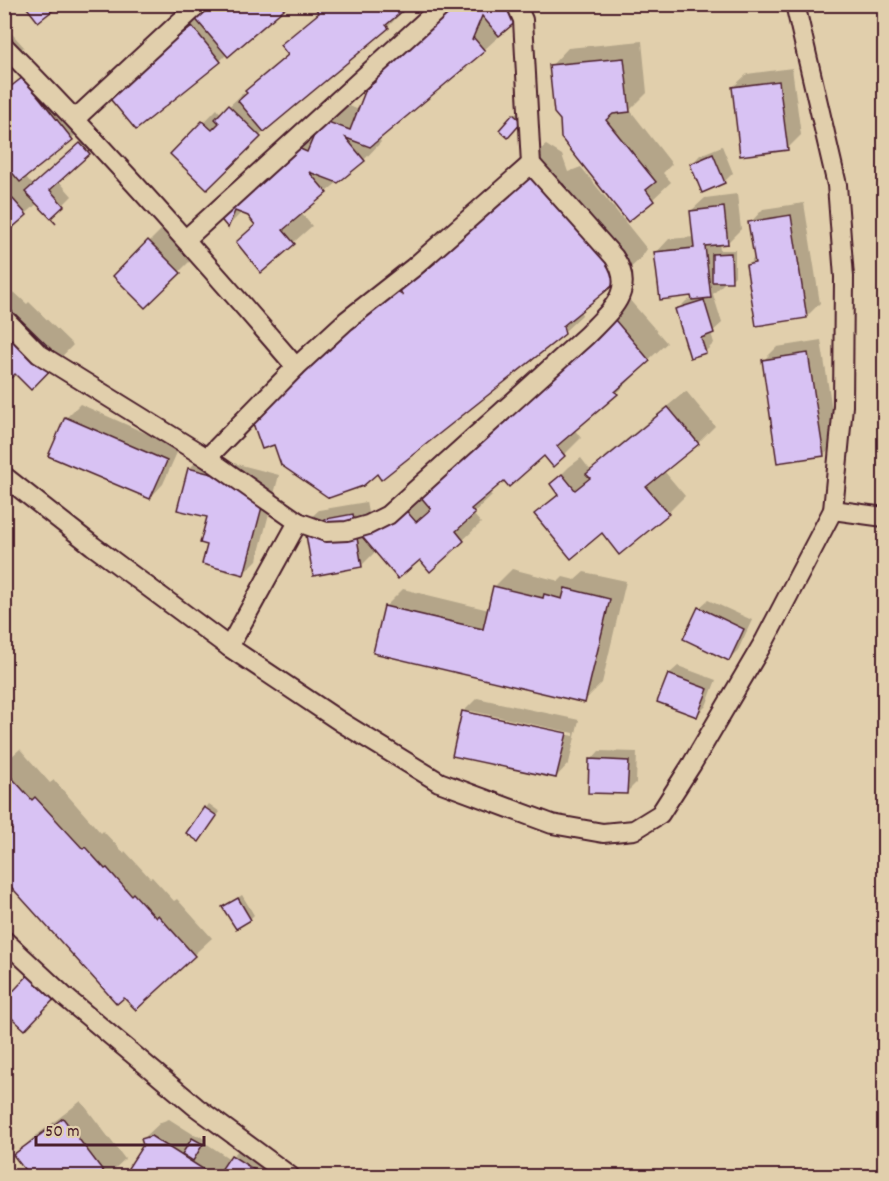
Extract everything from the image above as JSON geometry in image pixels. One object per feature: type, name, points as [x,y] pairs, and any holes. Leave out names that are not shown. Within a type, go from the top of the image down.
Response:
[{"type":"street","points":[[76,118],[199,4]]},
{"type":"street","points":[[186,239],[444,4]]},
{"type":"street","points":[[4,318],[39,354],[207,458],[298,522],[326,532],[346,531],[368,525],[388,515],[587,335],[614,307],[622,290],[624,280],[622,268],[531,164],[523,20],[516,4]]},
{"type":"street","points":[[4,476],[93,546],[229,647],[341,722],[439,782],[552,824],[603,833],[634,830],[660,814],[692,764],[765,640],[833,510],[843,406],[844,278],[837,185],[795,4]]},
{"type":"street","points":[[4,46],[76,118],[186,239],[296,367]]},
{"type":"street","points":[[207,458],[296,367],[346,321],[413,268],[531,164]]},
{"type":"street","points":[[833,510],[885,517]]},
{"type":"street","points":[[229,647],[298,522]]},
{"type":"street","points":[[4,940],[64,997],[196,1107],[290,1176]]},
{"type":"building","points":[[24,4],[61,4],[38,22]]},
{"type":"building","points":[[193,4],[290,4],[228,57],[187,9]]},
{"type":"building","points":[[312,4],[411,4],[386,25],[389,28],[264,132],[238,101],[247,93],[245,91],[288,55],[280,45],[319,13]]},
{"type":"building","points":[[449,4],[524,4],[529,11],[499,36],[482,16],[472,40],[474,38],[485,51],[370,147],[346,138],[365,161],[338,183],[309,172],[327,193],[283,230],[295,244],[261,273],[236,242],[255,225],[248,216],[235,211],[228,228],[218,216],[298,148],[307,152],[315,133],[328,122],[350,130],[366,89],[375,82],[367,73]]},
{"type":"building","points":[[192,26],[221,62],[136,130],[106,94]]},
{"type":"building","points":[[624,58],[630,112],[613,114],[606,120],[656,182],[646,190],[654,201],[628,222],[561,138],[560,120],[554,113],[549,65]]},
{"type":"building","points":[[23,77],[73,140],[20,182],[4,163],[4,105],[10,101],[4,92]]},
{"type":"building","points":[[779,81],[788,150],[740,156],[732,87]]},
{"type":"building","points":[[228,105],[261,137],[207,190],[170,154],[202,121],[212,130],[219,123],[215,119]]},
{"type":"building","points":[[513,114],[522,122],[508,138],[499,130]]},
{"type":"building","points":[[80,143],[90,154],[50,190],[64,206],[51,218],[56,224],[25,192]]},
{"type":"building","points":[[713,154],[725,183],[702,193],[690,164]]},
{"type":"building","points":[[528,162],[550,188],[563,184],[630,268],[623,277],[563,326],[565,334],[381,480],[377,474],[363,486],[329,498],[281,465],[274,445],[262,449],[248,409],[386,285],[402,295],[395,276],[406,267],[419,276],[435,263],[431,252]]},
{"type":"building","points":[[4,189],[27,215],[4,235]]},
{"type":"building","points":[[724,207],[728,244],[705,246],[711,298],[692,300],[691,296],[660,300],[654,252],[694,248],[690,211]]},
{"type":"building","points":[[791,215],[807,318],[756,326],[746,265],[755,263],[748,222]]},
{"type":"building","points":[[148,240],[181,273],[145,308],[113,276]]},
{"type":"building","points":[[731,253],[732,282],[712,282],[712,254]]},
{"type":"building","points":[[704,300],[714,333],[701,338],[706,353],[690,358],[675,309]]},
{"type":"building","points":[[4,308],[12,316],[15,314],[61,359],[31,390],[15,374],[11,378],[4,371]]},
{"type":"building","points":[[609,313],[650,361],[615,392],[618,394],[557,446],[565,456],[553,467],[544,456],[509,487],[504,481],[471,509],[475,514],[456,531],[464,541],[430,572],[420,560],[398,579],[358,532],[396,499],[416,522],[431,509],[414,489]]},
{"type":"building","points":[[808,353],[824,456],[777,463],[762,360]]},
{"type":"building","points":[[668,407],[699,444],[646,487],[669,514],[619,555],[602,533],[571,559],[534,514],[558,495],[550,484],[562,474],[575,490],[590,478],[586,474]]},
{"type":"building","points":[[65,417],[167,461],[150,499],[48,456]]},
{"type":"building","points":[[188,468],[267,488],[244,575],[202,564],[207,545],[200,543],[207,517],[177,510]]},
{"type":"building","points":[[353,514],[362,567],[313,576],[304,523]]},
{"type":"building","points":[[493,586],[543,598],[544,594],[562,599],[565,588],[610,599],[585,703],[373,653],[384,606],[483,629]]},
{"type":"building","points":[[698,607],[744,629],[729,661],[683,639]]},
{"type":"building","points":[[668,674],[708,689],[697,717],[657,702]]},
{"type":"building","points":[[462,711],[567,733],[556,778],[452,756]]},
{"type":"building","points":[[589,759],[629,761],[627,794],[588,793]]},
{"type":"building","points":[[4,769],[32,800],[35,797],[83,849],[85,847],[105,869],[107,868],[131,895],[133,893],[156,918],[158,915],[195,956],[136,1010],[124,998],[117,1004],[4,879],[4,836],[13,828],[4,819]]},
{"type":"building","points":[[204,807],[217,816],[199,842],[186,833]]},
{"type":"building","points":[[238,898],[251,920],[236,929],[222,907]]},
{"type":"building","points":[[32,971],[58,995],[25,1030],[4,1011],[4,1001]]},
{"type":"building","points":[[63,1118],[107,1176],[16,1176],[25,1170],[13,1155]]},
{"type":"building","points":[[151,1136],[214,1176],[123,1176],[143,1145],[141,1139]]},
{"type":"building","points":[[192,1138],[203,1144],[193,1161],[182,1154]]},
{"type":"building","points":[[231,1155],[264,1176],[217,1176]]}]
